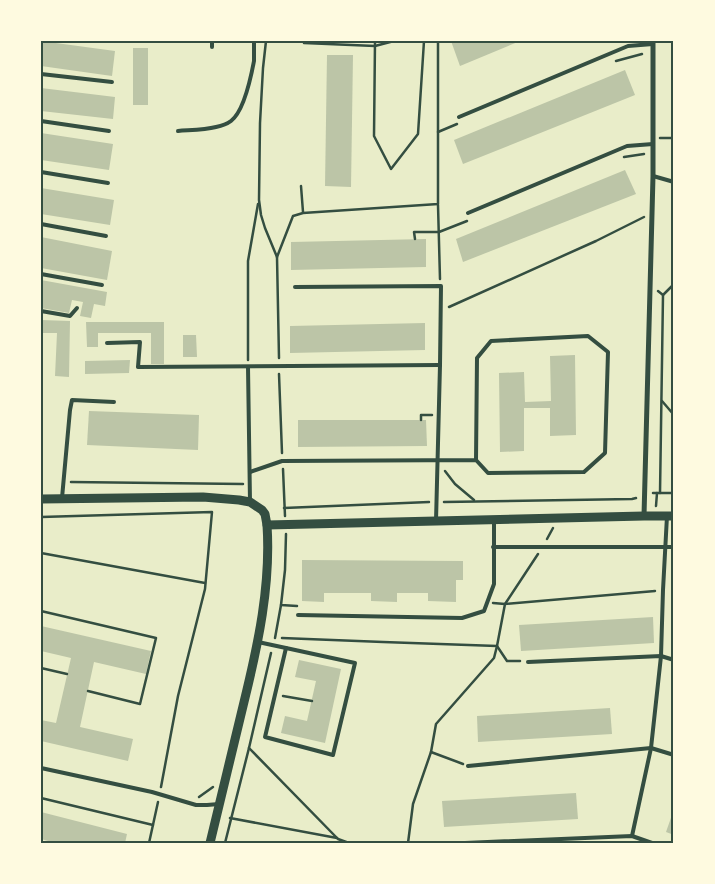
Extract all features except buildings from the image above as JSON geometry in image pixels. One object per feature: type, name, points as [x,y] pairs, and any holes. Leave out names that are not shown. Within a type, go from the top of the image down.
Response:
[{"type":"street","points":[[644,516],[653,176],[653,43]]},
{"type":"street","points":[[41,499],[204,497],[250,502],[265,514],[268,542],[265,590],[258,642],[210,843]]},
{"type":"street","points":[[267,525],[671,516]]},
{"type":"lane","points":[[212,41],[212,47]]},
{"type":"lane","points":[[178,131],[217,127],[230,121],[236,115],[242,103],[254,59],[254,41]]},
{"type":"lane","points":[[459,117],[628,46],[653,43]]},
{"type":"lane","points":[[41,74],[112,82]]},
{"type":"lane","points":[[41,121],[109,130]]},
{"type":"lane","points":[[468,213],[627,146],[653,144]]},
{"type":"lane","points":[[41,172],[108,183]]},
{"type":"lane","points":[[653,176],[674,182]]},
{"type":"lane","points":[[41,224],[106,236]]},
{"type":"lane","points":[[41,274],[102,285]]},
{"type":"lane","points":[[295,287],[441,286],[436,521]]},
{"type":"lane","points":[[41,311],[70,316],[77,308]]},
{"type":"lane","points":[[250,472],[282,461],[437,460],[476,460],[488,473],[584,472],[606,453],[608,352],[588,336],[491,341],[477,358],[476,460]]},
{"type":"lane","points":[[107,343],[140,342],[138,368],[440,365]]},
{"type":"lane","points":[[248,367],[250,502]]},
{"type":"lane","points":[[62,498],[72,400],[114,402]]},
{"type":"lane","points":[[632,836],[651,748],[662,656],[662,590],[671,516]]},
{"type":"lane","points":[[298,615],[462,618],[484,610],[494,584],[494,520]]},
{"type":"lane","points":[[493,547],[674,547]]},
{"type":"lane","points":[[258,642],[273,645],[355,663],[333,755],[265,737],[286,648]]},
{"type":"lane","points":[[528,662],[662,656],[674,660]]},
{"type":"lane","points":[[468,766],[651,748],[674,755]]},
{"type":"lane","points":[[41,768],[152,792],[196,805],[219,804]]},
{"type":"lane","points":[[465,843],[632,836],[652,843]]},
{"type":"path","points":[[266,41],[260,123],[259,200],[265,228],[277,257],[284,508],[475,501],[632,499],[645,493],[673,492]]},
{"type":"path","points":[[375,41],[374,136],[390,169],[418,134],[424,41]]},
{"type":"path","points":[[304,43],[375,46],[394,41]]},
{"type":"path","points":[[438,41],[438,204],[441,286]]},
{"type":"path","points":[[609,64],[652,51]]},
{"type":"path","points":[[438,132],[465,122]]},
{"type":"path","points":[[622,157],[658,154],[658,138],[674,138]]},
{"type":"path","points":[[302,186],[303,213]]},
{"type":"path","points":[[248,367],[248,261],[259,200]]},
{"type":"path","points":[[277,257],[293,216],[303,213],[438,204]]},
{"type":"path","points":[[441,310],[652,214]]},
{"type":"path","points":[[414,239],[414,232],[439,232],[475,217]]},
{"type":"path","points":[[650,284],[663,295]]},
{"type":"path","points":[[660,493],[663,295],[674,284]]},
{"type":"path","points":[[661,400],[674,415]]},
{"type":"path","points":[[421,420],[421,415],[438,415]]},
{"type":"path","points":[[437,460],[454,484],[475,501]]},
{"type":"path","points":[[64,482],[250,484]]},
{"type":"path","points":[[41,516],[212,512],[205,583],[178,696],[160,795],[149,843]]},
{"type":"path","points":[[408,843],[413,804],[431,752],[436,724],[494,658],[505,604],[554,527]]},
{"type":"path","points":[[225,843],[275,637],[281,605],[286,534]]},
{"type":"path","points":[[41,553],[205,583]]},
{"type":"path","points":[[487,603],[505,604],[662,590]]},
{"type":"path","points":[[281,605],[297,606],[298,615]]},
{"type":"path","points":[[41,611],[156,638],[140,704],[88,691]]},
{"type":"path","points":[[275,637],[497,646]]},
{"type":"path","points":[[497,646],[507,661],[528,662]]},
{"type":"path","points":[[41,668],[67,674]]},
{"type":"path","points":[[262,692],[312,702]]},
{"type":"path","points":[[249,748],[338,839]]},
{"type":"path","points":[[431,752],[468,766]]},
{"type":"path","points":[[198,797],[216,785],[224,784]]},
{"type":"path","points":[[41,798],[153,825]]},
{"type":"path","points":[[230,818],[338,839],[349,843]]}]
